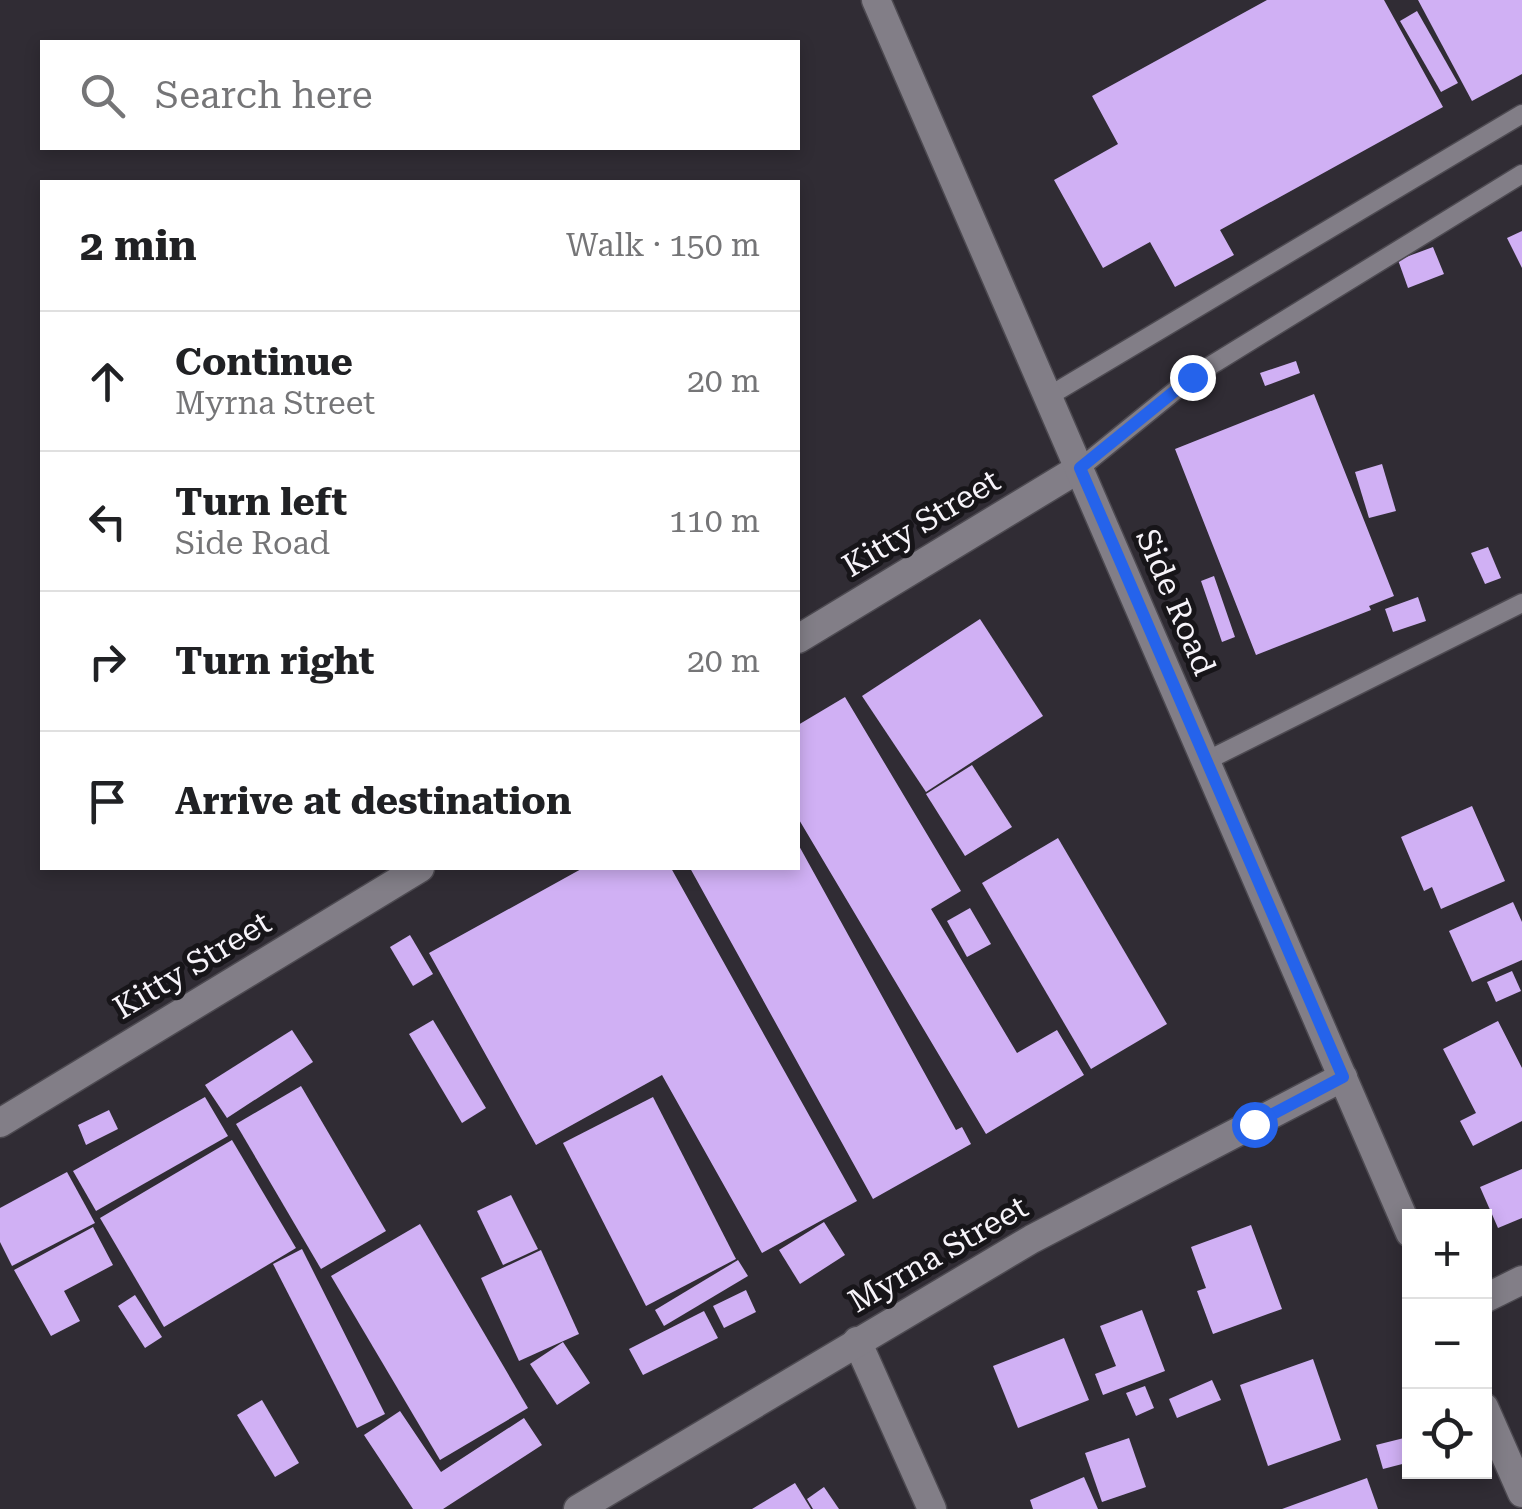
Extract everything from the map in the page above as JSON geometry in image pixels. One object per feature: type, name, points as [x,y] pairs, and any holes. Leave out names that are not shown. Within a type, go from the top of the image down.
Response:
[{"type":"street","name":"Side Road","points":[[876,0],[1402,1214]]},
{"type":"street","name":"Kitty Street","points":[[800,638],[1080,468]]},
{"type":"street","name":"Kitty Street","points":[[0,1123],[417,870]]},
{"type":"street","name":"Myrna Street","points":[[578,1509],[1032,1239],[1343,1077]]},
{"type":"street","points":[[1492,1294],[1522,1280]]},
{"type":"street","points":[[856,1341],[932,1509]]},
{"type":"street","points":[[1492,1426],[1522,1493]]},
{"type":"lane","points":[[1049,396],[1522,114]]},
{"type":"lane","points":[[1080,468],[1192,377],[1522,174]]},
{"type":"lane","points":[[1206,761],[1522,603]]},
{"type":"building","points":[[1267,0],[1384,0],[1443,107],[1220,230],[1234,255],[1175,287],[1150,242],[1103,268],[1054,180],[1118,144],[1092,96]]},
{"type":"building","points":[[1418,0],[1522,0],[1522,74],[1472,101]]},
{"type":"building","points":[[1417,11],[1458,83],[1441,92],[1400,21]]},
{"type":"building","points":[[1522,231],[1522,268],[1507,238]]},
{"type":"building","points":[[1433,247],[1444,274],[1408,288],[1398,260]]},
{"type":"building","points":[[1296,361],[1300,373],[1265,386],[1260,373]]},
{"type":"building","points":[[1314,394],[1394,596],[1369,606],[1371,610],[1256,655],[1175,449]]},
{"type":"building","points":[[1382,464],[1396,511],[1369,518],[1355,472]]},
{"type":"building","points":[[1488,547],[1501,578],[1485,584],[1471,553]]},
{"type":"building","points":[[1214,576],[1235,637],[1222,642],[1201,581]]},
{"type":"building","points":[[1418,597],[1426,621],[1393,632],[1385,609]]},
{"type":"building","points":[[980,619],[1043,716],[926,792],[862,696]]},
{"type":"building","points":[[845,697],[961,891],[931,909],[1017,1053],[1057,1030],[1084,1075],[986,1134],[800,821],[800,724]]},
{"type":"building","points":[[972,765],[1012,827],[965,856],[926,794]]},
{"type":"building","points":[[1472,806],[1505,881],[1441,909],[1432,887],[1424,891],[1401,837]]},
{"type":"building","points":[[1058,838],[1167,1024],[1091,1069],[982,883]]},
{"type":"building","points":[[800,848],[956,1130],[962,1127],[971,1144],[873,1199],[691,870],[800,870]]},
{"type":"building","points":[[579,870],[672,870],[857,1201],[762,1253],[662,1075],[536,1145],[429,953]]},
{"type":"building","points":[[1513,902],[1522,922],[1522,960],[1472,982],[1449,931]]},
{"type":"building","points":[[970,908],[991,944],[967,957],[947,921]]},
{"type":"building","points":[[410,935],[433,974],[413,986],[390,947]]},
{"type":"building","points":[[1512,971],[1521,991],[1496,1002],[1487,982]]},
{"type":"building","points":[[433,1020],[486,1108],[462,1123],[409,1034]]},
{"type":"building","points":[[1498,1021],[1522,1068],[1522,1121],[1473,1146],[1460,1121],[1476,1113],[1443,1049]]},
{"type":"building","points":[[292,1030],[313,1062],[227,1118],[205,1085]]},
{"type":"building","points":[[301,1086],[386,1231],[321,1269],[236,1124]]},
{"type":"building","points":[[205,1097],[228,1136],[96,1211],[73,1171]]},
{"type":"building","points":[[653,1097],[736,1259],[646,1306],[563,1143]]},
{"type":"building","points":[[109,1110],[118,1129],[86,1145],[78,1125]]},
{"type":"building","points":[[232,1140],[296,1248],[164,1327],[100,1218]]},
{"type":"building","points":[[1522,1169],[1522,1218],[1498,1228],[1480,1187]]},
{"type":"building","points":[[67,1172],[95,1223],[12,1266],[0,1242],[0,1208]]},
{"type":"building","points":[[511,1195],[538,1249],[503,1265],[477,1211]]},
{"type":"building","points":[[824,1222],[845,1255],[800,1284],[779,1250]]},
{"type":"building","points":[[420,1224],[528,1408],[440,1460],[331,1276]]},
{"type":"building","points":[[1251,1225],[1282,1309],[1213,1334],[1197,1291],[1206,1288],[1191,1247]]},
{"type":"building","points":[[93,1227],[113,1265],[64,1291],[80,1321],[51,1336],[14,1270]]},
{"type":"building","points":[[302,1249],[385,1414],[357,1428],[273,1264]]},
{"type":"building","points":[[541,1250],[579,1334],[519,1361],[481,1278]]},
{"type":"building","points":[[738,1260],[748,1276],[664,1326],[655,1310]]},
{"type":"building","points":[[746,1290],[756,1312],[724,1328],[713,1306]]},
{"type":"building","points":[[135,1295],[162,1337],[145,1348],[118,1306]]},
{"type":"building","points":[[1142,1310],[1165,1371],[1103,1395],[1095,1374],[1116,1366],[1100,1326]]},
{"type":"building","points":[[704,1311],[718,1338],[643,1375],[629,1349]]},
{"type":"building","points":[[1064,1338],[1089,1400],[1018,1428],[993,1366]]},
{"type":"building","points":[[563,1342],[590,1383],[557,1405],[530,1364]]},
{"type":"building","points":[[1313,1359],[1341,1440],[1268,1466],[1240,1385]]},
{"type":"building","points":[[1212,1380],[1221,1400],[1177,1418],[1169,1399]]},
{"type":"building","points":[[1145,1386],[1154,1408],[1136,1416],[1126,1393]]},
{"type":"building","points":[[262,1400],[299,1463],[275,1477],[237,1415]]},
{"type":"building","points":[[400,1411],[441,1472],[524,1418],[542,1445],[443,1509],[413,1509],[364,1435]]},
{"type":"building","points":[[1129,1438],[1146,1487],[1102,1502],[1085,1453]]},
{"type":"building","points":[[1402,1438],[1402,1464],[1383,1469],[1376,1445]]},
{"type":"building","points":[[1084,1477],[1098,1509],[1033,1509],[1030,1500]]},
{"type":"building","points":[[1367,1478],[1378,1509],[1282,1509]]},
{"type":"building","points":[[795,1483],[811,1509],[752,1509]]},
{"type":"building","points":[[824,1487],[839,1509],[813,1509],[807,1499]]},
{"type":"route","points":[[1192,377],[1080,468],[1343,1077],[1254,1124]]}]
